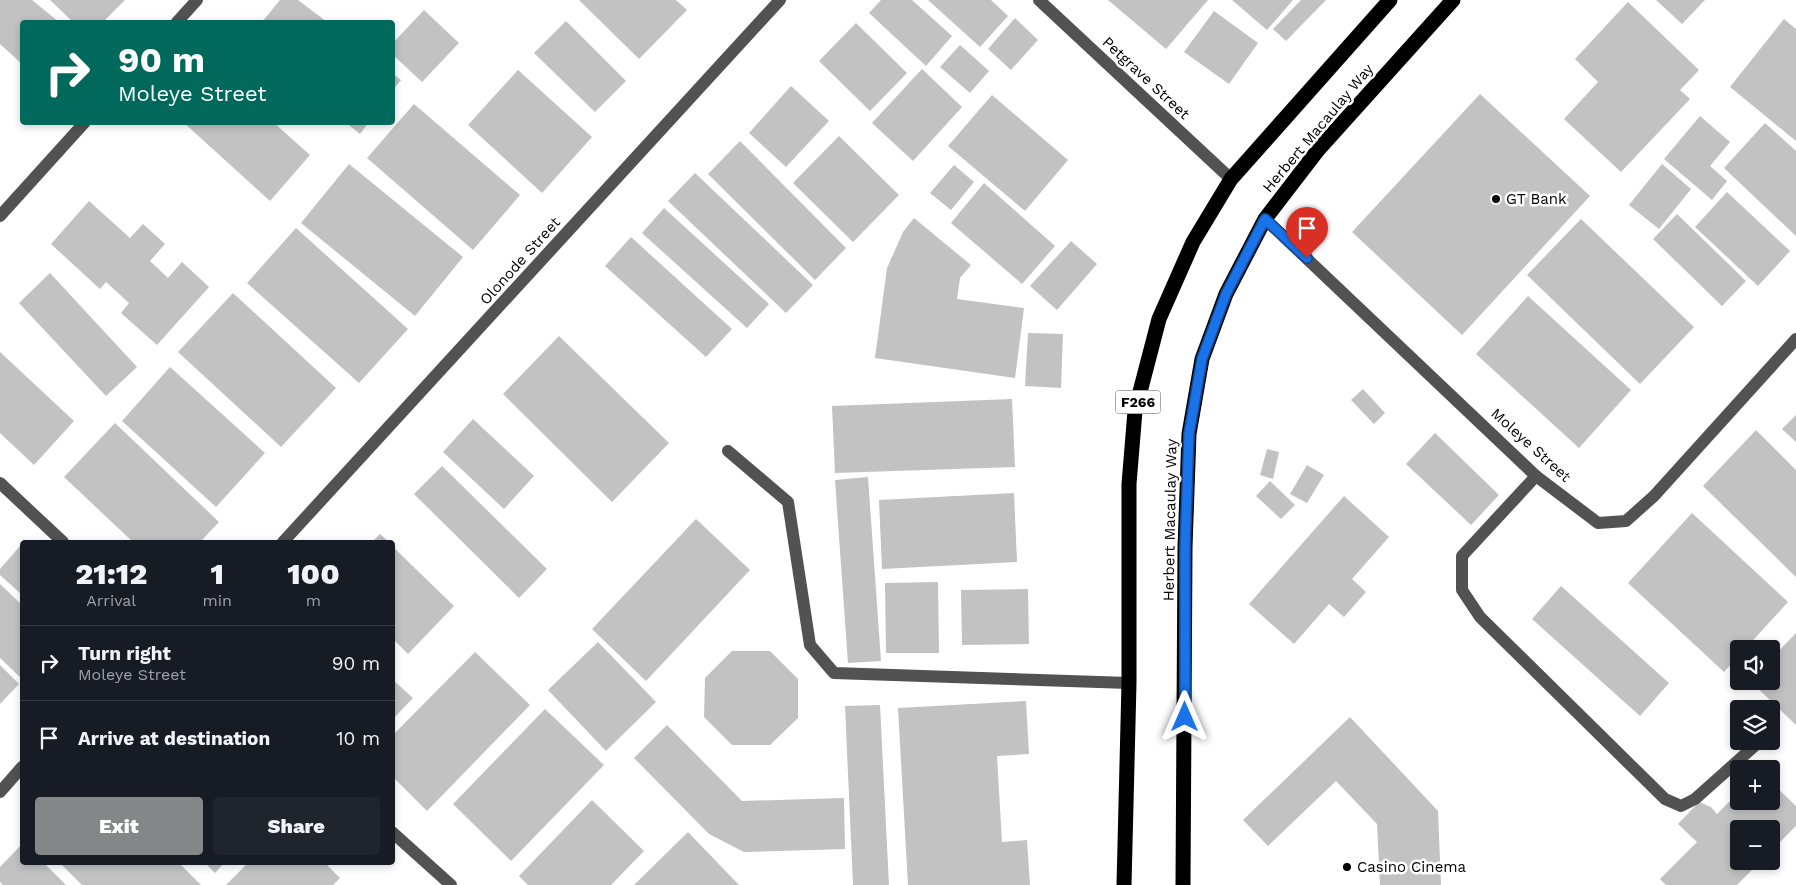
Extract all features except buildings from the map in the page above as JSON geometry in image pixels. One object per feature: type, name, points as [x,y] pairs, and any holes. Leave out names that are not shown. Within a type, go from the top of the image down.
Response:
[{"type":"highway","name":"Herbert Macaulay Way","points":[[1124,885],[1129,683],[1129,484],[1135,412],[1159,319],[1193,242],[1231,179],[1390,0]]},
{"type":"highway","name":"Herbert Macaulay Way","points":[[1184,885],[1185,548],[1189,434],[1202,359],[1226,294],[1265,219],[1318,150],[1453,0]]},
{"type":"street","points":[[179,20],[197,0]]},
{"type":"street","name":"Olonode Street","points":[[284,540],[780,0]]},
{"type":"street","name":"Petgrave Street","points":[[1039,0],[1231,179]]},
{"type":"street","points":[[0,216],[82,125]]},
{"type":"street","name":"Moleye Street","points":[[1265,219],[1536,476],[1598,523],[1626,521],[1654,496],[1796,339]]},
{"type":"street","points":[[728,451],[788,502],[810,645],[834,673],[1129,683]]},
{"type":"street","points":[[1536,476],[1462,556],[1462,590],[1480,618],[1665,799],[1681,806],[1695,799],[1750,750]]},
{"type":"street","points":[[0,483],[61,540]]},
{"type":"street","points":[[0,792],[20,769]]},
{"type":"street","points":[[395,835],[450,885]]},
{"type":"place","name":"GT Bank","points":[[1496,199]]},
{"type":"place","name":"Casino Cinema","points":[[1347,867]]},
{"type":"route","points":[[1185,717],[1185,548],[1189,434],[1202,359],[1226,294],[1265,219],[1307,258]]}]
